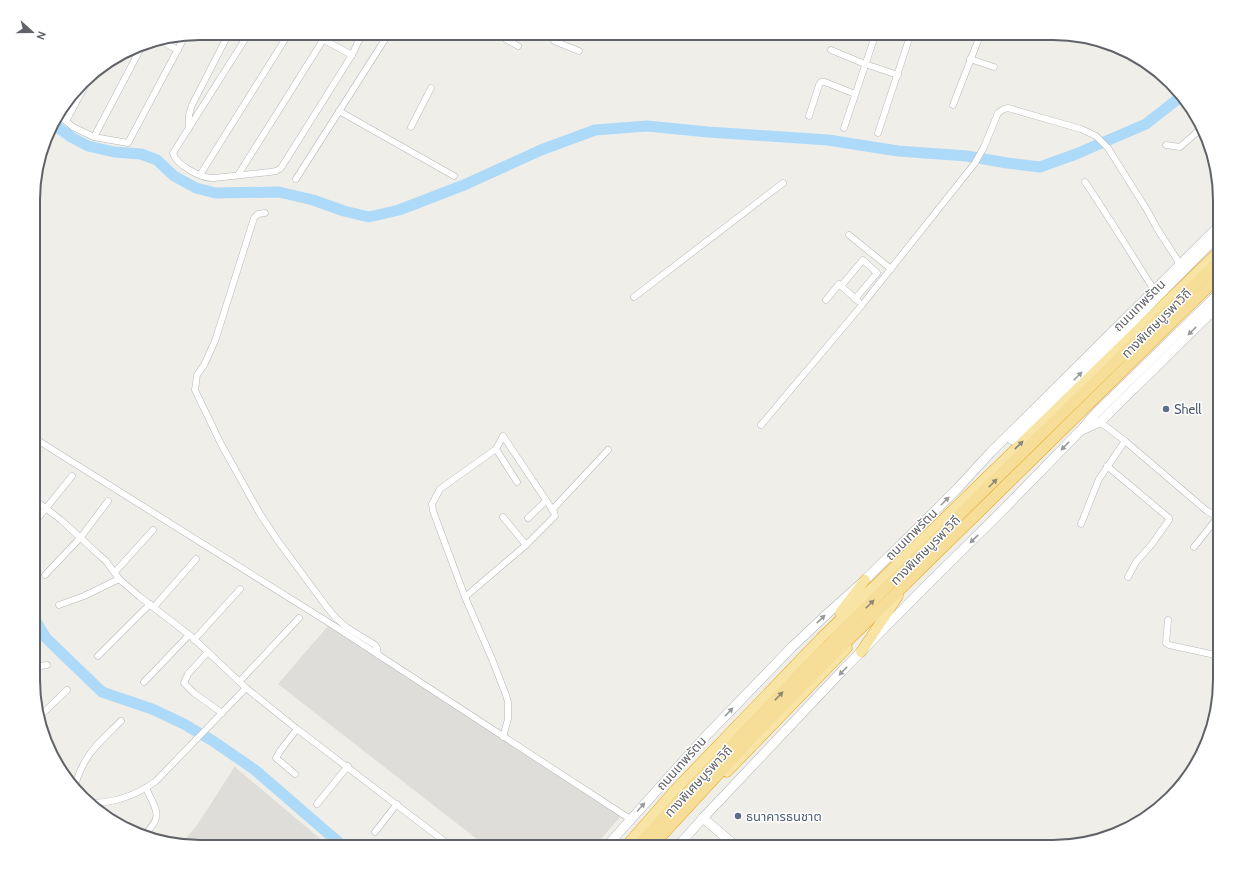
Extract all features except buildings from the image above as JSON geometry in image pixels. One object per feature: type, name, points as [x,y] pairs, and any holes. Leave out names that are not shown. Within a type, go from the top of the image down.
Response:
[{"type":"highway","name":"ถนนเทพรัตน","points":[[631,840],[674,792],[821,638],[1213,257]]},
{"type":"highway","name":"ทางพิเศษบูรพาวิถี","points":[[643,840],[821,652],[1213,267]]},
{"type":"highway","name":"ทางพิเศษบูรพาวิถี","points":[[657,840],[747,743],[829,658],[1213,282]]},
{"type":"highway","points":[[664,840],[693,808],[898,596],[1213,287]]},
{"type":"highway","points":[[821,638],[864,580]]},
{"type":"highway","points":[[861,652],[898,596]]},
{"type":"main road","name":"ถนนเทพรัตน","points":[[612,840],[704,738],[787,652],[864,580],[957,489],[991,452],[1213,232]]},
{"type":"main road","points":[[957,489],[1033,420],[1213,241]]},
{"type":"main road","points":[[683,840],[861,652],[1004,510],[1095,414],[1213,299]]},
{"type":"main road","points":[[1080,431],[1100,422],[1213,311]]},
{"type":"main road","points":[[703,818],[729,840]]},
{"type":"street","points":[[189,128],[189,115],[192,105],[225,40]]},
{"type":"street","points":[[245,40],[173,153],[179,163],[200,175],[210,178],[276,171],[281,168],[352,55],[358,40]]},
{"type":"street","points":[[200,175],[285,40]]},
{"type":"street","points":[[238,175],[323,40],[352,55]]},
{"type":"street","points":[[296,179],[384,40]]},
{"type":"street","points":[[507,40],[518,46]]},
{"type":"street","points":[[554,40],[578,51]]},
{"type":"street","points":[[844,128],[874,40]]},
{"type":"street","points":[[878,133],[909,40]]},
{"type":"street","points":[[954,105],[978,40]]},
{"type":"street","points":[[62,118],[73,127],[94,137],[128,143],[183,41]]},
{"type":"street","points":[[166,44],[178,50]]},
{"type":"street","points":[[831,50],[865,64],[898,75]]},
{"type":"street","points":[[94,137],[139,52]]},
{"type":"street","points":[[970,59],[994,67]]},
{"type":"street","points":[[809,116],[821,82],[825,82],[855,94]]},
{"type":"street","points":[[411,128],[431,88]]},
{"type":"street","points":[[66,121],[80,95]]},
{"type":"street","points":[[761,426],[891,270],[975,163],[984,147],[998,113],[1004,108],[1081,129],[1096,136],[1108,148],[1148,210],[1158,230],[1180,264]]},
{"type":"street","points":[[338,111],[454,176]]},
{"type":"street","points":[[1166,145],[1180,147],[1197,132]]},
{"type":"street","points":[[1085,182],[1107,213],[1125,246],[1154,290]]},
{"type":"street","points":[[634,297],[783,183]]},
{"type":"street","points":[[265,213],[258,214],[254,218],[215,341],[204,366],[198,375],[195,390],[220,444],[260,514],[278,541],[336,618],[346,627],[375,645],[378,654]]},
{"type":"street","points":[[849,235],[891,270]]},
{"type":"street","points":[[826,300],[839,284],[841,286],[863,260],[877,274],[855,299]]},
{"type":"street","points":[[841,286],[862,305]]},
{"type":"street","points":[[1100,422],[1125,441],[1207,511],[1213,514]]},
{"type":"street","points":[[465,597],[526,545],[553,519],[554,516],[552,510],[503,436],[496,449],[440,489],[432,504],[433,511],[465,597],[506,695],[508,702],[508,719],[503,737]]},
{"type":"street","points":[[1080,524],[1097,484],[1107,466],[1125,441]]},
{"type":"street","points":[[40,442],[378,654],[630,819]]},
{"type":"street","points":[[496,449],[517,482]]},
{"type":"street","points":[[552,510],[608,450]]},
{"type":"street","points":[[1107,466],[1169,518],[1157,538],[1136,562],[1128,576]]},
{"type":"street","points":[[40,516],[72,476]]},
{"type":"street","points":[[45,575],[81,537],[108,501]]},
{"type":"street","points":[[528,518],[546,502]]},
{"type":"street","points":[[40,504],[81,537],[106,561],[119,579],[189,635],[246,688],[442,840]]},
{"type":"street","points":[[503,517],[526,545]]},
{"type":"street","points":[[1194,547],[1213,524]]},
{"type":"street","points":[[115,572],[152,530]]},
{"type":"street","points":[[98,656],[152,606],[196,558]]},
{"type":"street","points":[[59,605],[84,596],[119,579]]},
{"type":"street","points":[[194,640],[240,589]]},
{"type":"street","points":[[240,681],[299,618]]},
{"type":"street","points":[[1168,620],[1166,643],[1169,645],[1213,654]]},
{"type":"street","points":[[144,682],[189,635]]},
{"type":"street","points":[[208,652],[188,674],[184,683],[194,693],[222,713]]},
{"type":"street","points":[[40,666],[47,665]]},
{"type":"street","points":[[98,802],[113,801],[146,788],[156,781],[246,688]]},
{"type":"street","points":[[43,713],[66,690]]},
{"type":"street","points":[[76,781],[82,764],[88,754],[121,721]]},
{"type":"street","points":[[295,774],[276,758],[297,729]]},
{"type":"street","points":[[317,804],[348,766]]},
{"type":"street","points":[[146,788],[157,812],[157,817],[152,828],[148,832]]},
{"type":"street","points":[[375,832],[397,804]]},
{"type":"shaded area","points":[[328,626],[414,678],[622,815],[600,840],[478,840],[278,684]]},
{"type":"shaded area","points":[[235,766],[322,840],[185,840],[198,824]]},
{"type":"waterway","points":[[58,127],[71,137],[88,146],[114,152],[141,154],[157,160],[174,176],[196,188],[215,193],[279,192],[313,200],[344,211],[369,217],[399,210],[464,185],[541,150],[595,130],[647,126],[708,132],[828,140],[898,151],[967,156],[1040,167],[1076,154],[1146,124],[1177,100]]},
{"type":"waterway","points":[[40,628],[46,638],[102,692],[152,709],[182,723],[213,741],[255,770],[336,840]]},
{"type":"place","name":"Shell","points":[[1166,409]]},
{"type":"place","name":"ธนาคารธนชาต","points":[[738,816]]}]
